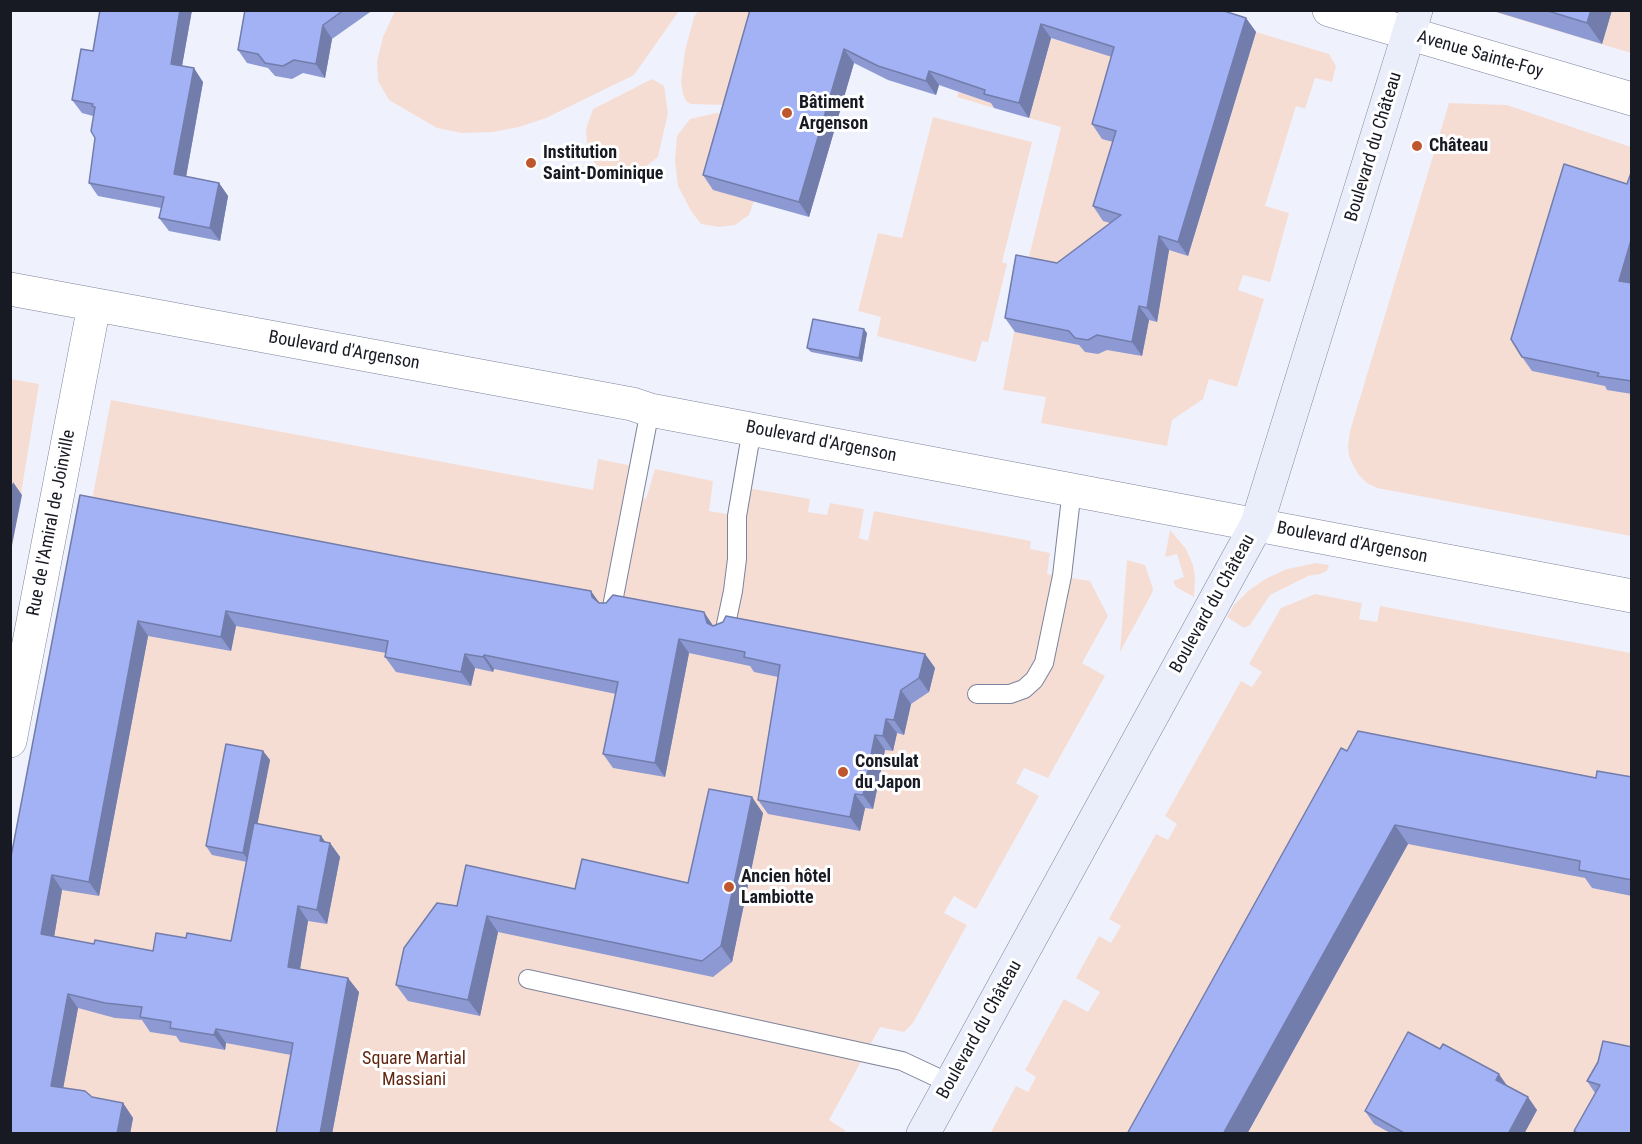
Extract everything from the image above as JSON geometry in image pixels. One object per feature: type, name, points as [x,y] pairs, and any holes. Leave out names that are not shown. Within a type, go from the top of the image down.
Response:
[{"type":"street","name":"Avenue Sainte-Foy","points":[[1329,10],[1412,22],[1632,99]]},
{"type":"street","name":"Boulevard du Château","points":[[923,1134],[1257,524],[1412,22]]},
{"type":"street","name":"Boulevard d'Argenson","points":[[10,289],[632,404],[650,410],[1632,596]]},
{"type":"street","name":"Rue de l'Amiral de Joinville","points":[[10,741],[94,306]]},
{"type":"lane","points":[[612,607],[650,410]]},
{"type":"lane","points":[[725,629],[737,559],[737,516],[752,429]]},
{"type":"lane","points":[[977,694],[1010,694],[1024,689],[1034,680],[1044,663],[1062,576],[1072,489]]},
{"type":"lane","points":[[528,979],[902,1061],[951,1084]]},
{"type":"green space","points":[[395,10],[679,11],[634,75],[546,118],[519,127],[493,132],[462,133],[437,128],[389,100],[378,81],[377,62],[383,37]]},
{"type":"green space","points":[[698,11],[764,11],[724,105],[691,104],[686,101],[683,94],[681,81],[685,51],[694,17]]},
{"type":"green space","points":[[1491,11],[1631,11],[1631,53]]},
{"type":"green space","points":[[1256,32],[1329,54],[1336,66],[1332,82],[1315,78],[1305,109],[1296,106],[1265,206],[1289,213],[1270,282],[1243,275],[1238,290],[1264,299],[1237,387],[1209,379],[1203,399],[1172,420],[1167,446],[1041,423],[1046,397],[1003,390],[1026,269],[1061,127],[1029,118],[1038,85],[994,108],[957,97],[962,82],[1050,38],[1066,43],[1068,38],[1130,63],[1102,138],[1126,146],[1118,226],[1188,256]]},
{"type":"green space","points":[[652,79],[664,86],[668,113],[658,157],[640,171],[623,178],[603,173],[594,162],[587,145],[586,129],[593,109]]},
{"type":"green space","points":[[1449,103],[1507,105],[1631,147],[1631,536],[1377,488],[1367,483],[1358,474],[1349,456],[1350,431]]},
{"type":"green space","points":[[716,113],[724,114],[754,201],[749,215],[735,225],[719,227],[701,224],[691,211],[678,186],[675,161],[677,136],[690,119]]},
{"type":"green space","points":[[933,117],[1032,142],[1002,262],[1007,264],[988,342],[982,341],[976,362],[877,336],[881,317],[858,311],[878,233],[902,238]]},
{"type":"green space","points":[[11,379],[39,384],[11,555]]},
{"type":"green space","name":"Square Martial Massiani","points":[[111,400],[593,490],[598,459],[633,466],[627,496],[646,499],[655,469],[713,481],[709,511],[737,516],[748,488],[810,499],[808,512],[827,515],[830,503],[864,509],[859,538],[868,541],[874,511],[1031,541],[1030,549],[1050,553],[1047,574],[1090,581],[1108,616],[1082,663],[1105,676],[1048,778],[1024,768],[1016,783],[1039,796],[976,909],[954,896],[944,913],[967,925],[913,1023],[904,1032],[880,1027],[829,1120],[845,1130],[843,1133],[11,1134],[75,590]]},
{"type":"green space","points":[[1170,530],[1186,549],[1193,565],[1194,597],[1176,587],[1173,581],[1184,577],[1177,554],[1165,557]]},
{"type":"green space","points":[[1127,560],[1145,565],[1153,589],[1120,652]]},
{"type":"green space","points":[[1316,563],[1329,565],[1327,571],[1308,576],[1270,595],[1250,625],[1244,628],[1227,617],[1234,605],[1248,591],[1267,578],[1287,569]]},
{"type":"green space","points":[[1315,594],[1362,603],[1359,619],[1377,622],[1380,606],[1631,653],[1631,1133],[990,1134],[1016,1086],[1028,1092],[1036,1077],[1025,1070],[1064,999],[1088,1012],[1100,992],[1076,978],[1099,936],[1111,943],[1121,926],[1109,919],[1156,834],[1168,840],[1177,824],[1165,816],[1241,681],[1252,687],[1262,672],[1249,664],[1281,608]]},
{"type":"building","points":[[100,10],[180,10],[171,64],[194,68],[174,174],[219,183],[210,228],[159,218],[164,197],[89,183],[95,138],[91,131],[95,107],[92,106],[93,104],[72,100],[81,49],[93,51]]},
{"type":"building","points":[[245,10],[344,10],[323,25],[316,64],[294,60],[283,66],[265,63],[258,54],[238,50]]},
{"type":"building","points":[[750,10],[1221,10],[1246,18],[1178,242],[1159,236],[1147,308],[1139,306],[1132,342],[1097,335],[1088,340],[1075,338],[1069,331],[1005,318],[1016,255],[1057,263],[1121,215],[1093,206],[1116,131],[1092,124],[1114,47],[1041,24],[1019,103],[984,94],[985,90],[929,71],[926,81],[878,66],[844,49],[799,202],[703,175]]},
{"type":"building","points":[[1545,10],[1591,10],[1587,23]]},
{"type":"building","points":[[1564,164],[1627,184],[1632,170],[1632,237],[1619,281],[1632,283],[1632,381],[1597,376],[1599,373],[1522,357],[1511,339]]},
{"type":"building","points":[[813,319],[864,329],[859,358],[807,348]]},
{"type":"building","points":[[80,495],[591,591],[592,597],[599,603],[606,603],[613,595],[704,612],[707,623],[713,626],[723,622],[726,616],[925,654],[919,678],[901,690],[894,720],[886,719],[883,736],[875,735],[863,795],[855,794],[850,817],[758,800],[780,665],[744,657],[745,652],[679,639],[655,763],[603,754],[618,682],[484,655],[483,657],[465,654],[461,672],[385,657],[388,641],[226,611],[221,637],[138,621],[89,882],[52,875],[41,934],[94,944],[95,940],[153,951],[156,933],[186,938],[187,933],[231,941],[254,823],[321,836],[320,841],[330,843],[317,910],[298,906],[288,967],[348,978],[320,1134],[276,1134],[293,1043],[216,1029],[214,1035],[170,1028],[171,1022],[140,1017],[142,1007],[105,1003],[68,994],[51,1086],[85,1091],[92,1097],[123,1103],[117,1134],[10,1134],[10,862]]},
{"type":"building","points":[[1358,731],[1596,778],[1597,771],[1632,777],[1632,880],[1579,870],[1580,861],[1395,825],[1223,1134],[1127,1134],[1341,748],[1347,751]]},
{"type":"building","points":[[226,744],[263,751],[243,853],[206,846]]},
{"type":"building","points":[[709,789],[752,797],[721,946],[702,961],[487,916],[468,1000],[396,985],[404,948],[437,903],[457,906],[466,865],[575,889],[582,859],[688,883]]},
{"type":"building","points":[[1408,1032],[1440,1049],[1443,1044],[1499,1074],[1496,1080],[1528,1097],[1508,1134],[1406,1134],[1365,1111]]},
{"type":"building","points":[[1603,1041],[1632,1047],[1632,1134],[1579,1134],[1574,1131],[1600,1085],[1587,1081],[1598,1062]]},
{"type":"place","name":"Bâtiment Argenson","points":[[787,113]]},
{"type":"place","name":"Château","points":[[1417,146]]},
{"type":"place","name":"Institution Saint-Dominique","points":[[531,163]]},
{"type":"place","name":"Consulat du Japon","points":[[843,772]]},
{"type":"place","name":"Ancien hôtel Lambiotte","points":[[729,887]]}]
